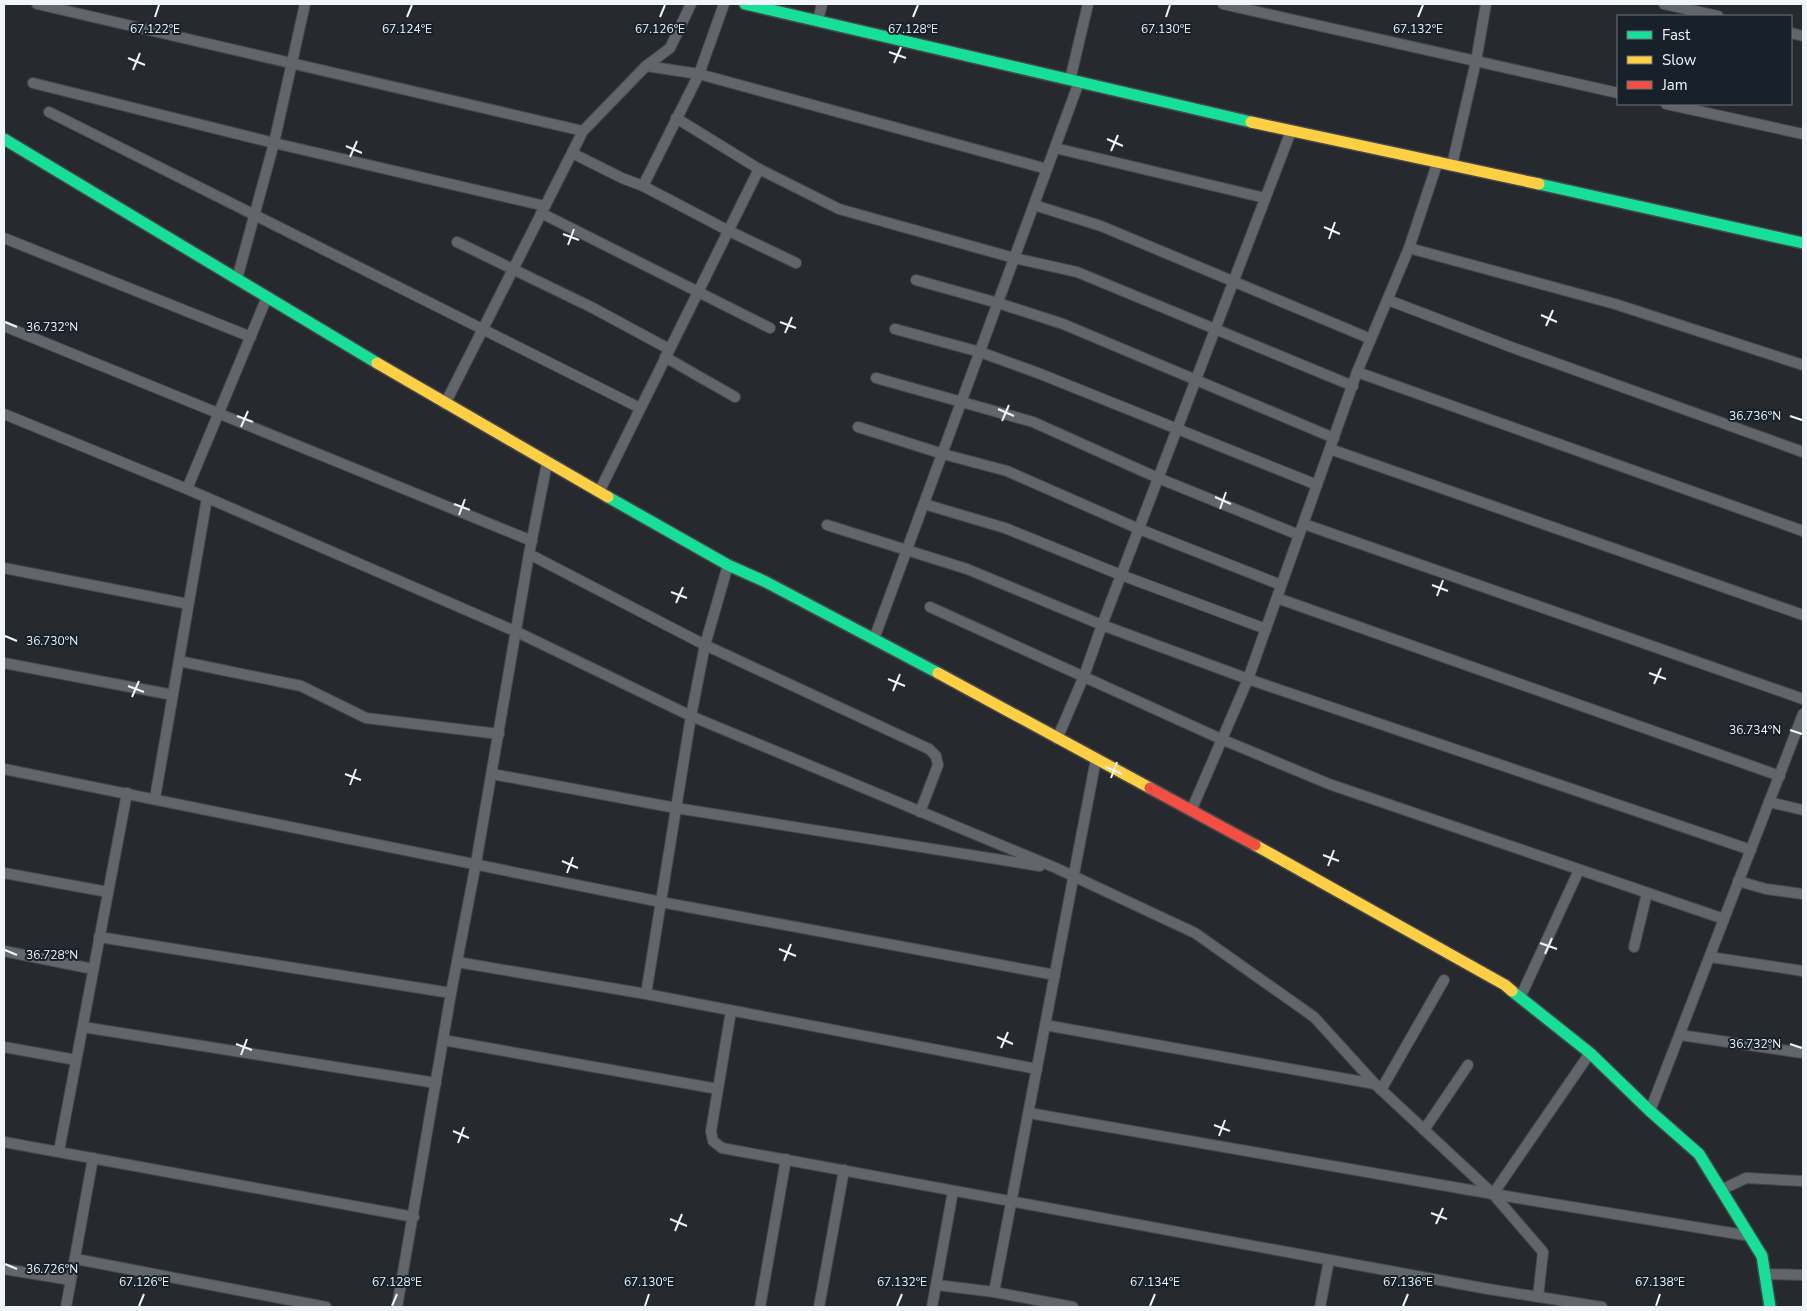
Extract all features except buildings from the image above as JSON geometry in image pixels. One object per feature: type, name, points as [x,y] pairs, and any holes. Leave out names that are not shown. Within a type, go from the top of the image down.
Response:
[{"type":"main road","points":[[745,4],[758,5],[1290,131],[1438,161],[1803,243]]},
{"type":"main road","points":[[4,139],[445,404],[547,463],[728,565],[766,582],[1297,868],[1505,985],[1590,1053],[1650,1111],[1699,1154],[1762,1256],[1770,1307]]},
{"type":"street","points":[[37,4],[583,131]]},
{"type":"street","points":[[237,279],[274,143],[305,4]]},
{"type":"street","points":[[445,404],[583,131],[646,66],[670,48],[691,4]]},
{"type":"street","points":[[643,186],[699,74],[724,4]]},
{"type":"street","points":[[818,20],[822,4]]},
{"type":"street","points":[[874,640],[1055,148],[1074,81],[1088,4]]},
{"type":"street","points":[[1223,4],[1617,93]]},
{"type":"street","points":[[1452,165],[1476,61],[1486,4]]},
{"type":"street","points":[[1664,4],[1714,15]]},
{"type":"street","points":[[646,66],[699,74],[1047,169]]},
{"type":"street","points":[[33,83],[543,210],[770,328]]},
{"type":"street","points":[[1671,105],[1803,134]]},
{"type":"street","points":[[49,112],[640,408]]},
{"type":"street","points":[[676,118],[759,169],[839,210],[1014,258],[1077,272],[1352,386]]},
{"type":"street","points":[[1057,739],[1084,676],[1290,131]]},
{"type":"street","points":[[1055,148],[1265,198]]},
{"type":"street","points":[[572,153],[622,178],[643,186],[729,232],[796,263]]},
{"type":"street","points":[[1191,811],[1248,679],[1357,372],[1409,248],[1438,161]]},
{"type":"street","points":[[599,492],[759,169]]},
{"type":"street","points":[[1034,205],[1101,226],[1372,339]]},
{"type":"street","points":[[4,238],[250,337]]},
{"type":"street","points":[[457,242],[593,308],[735,397]]},
{"type":"street","points":[[1409,248],[1615,304],[1803,365]]},
{"type":"street","points":[[916,280],[1063,324],[1334,438]]},
{"type":"street","points":[[187,489],[267,297]]},
{"type":"street","points":[[1388,300],[1511,347],[1803,452]]},
{"type":"street","points":[[4,326],[532,541]]},
{"type":"street","points":[[895,329],[980,352],[1038,373],[1317,485]]},
{"type":"street","points":[[1357,372],[1803,531]]},
{"type":"street","points":[[876,378],[1033,422],[1158,478],[1299,536]]},
{"type":"street","points":[[4,414],[187,489],[517,632],[691,716],[1056,868],[1195,933],[1314,1017],[1378,1087],[1493,1194],[1543,1252],[1538,1297]]},
{"type":"street","points":[[858,427],[943,454],[1007,471],[1139,529],[1282,585]]},
{"type":"street","points":[[1330,449],[1803,615]]},
{"type":"street","points":[[397,1307],[414,1217],[451,993],[517,632],[529,554],[547,463]]},
{"type":"street","points":[[155,798],[207,498]]},
{"type":"street","points":[[924,504],[1005,528],[1121,575],[1266,628]]},
{"type":"street","points":[[1304,524],[1803,699]]},
{"type":"street","points":[[827,526],[967,569],[1102,625],[1248,679],[1751,850]]},
{"type":"street","points":[[529,554],[705,645],[929,749],[936,756],[938,765],[920,812]]},
{"type":"street","points":[[646,994],[691,716],[705,645],[728,565]]},
{"type":"street","points":[[4,568],[188,604]]},
{"type":"street","points":[[1277,598],[1780,776]]},
{"type":"street","points":[[930,607],[1221,739],[1329,784],[1724,919]]},
{"type":"street","points":[[179,661],[301,686],[366,718],[499,734]]},
{"type":"street","points":[[4,663],[173,695]]},
{"type":"street","points":[[1650,1111],[1769,802],[1800,732],[1803,714]]},
{"type":"street","points":[[994,1292],[1096,759]]},
{"type":"street","points":[[4,769],[155,798],[661,902],[1055,974]]},
{"type":"street","points":[[492,774],[676,808],[1056,868]]},
{"type":"street","points":[[59,1151],[127,793]]},
{"type":"street","points":[[1769,802],[1803,810]]},
{"type":"street","points":[[1520,998],[1579,870]]},
{"type":"street","points":[[4,873],[108,892]]},
{"type":"street","points":[[1738,881],[1766,889],[1803,894]]},
{"type":"street","points":[[1634,947],[1647,893]]},
{"type":"street","points":[[99,937],[451,993]]},
{"type":"street","points":[[4,951],[93,969]]},
{"type":"street","points":[[1710,957],[1803,971]]},
{"type":"street","points":[[457,962],[646,994],[1037,1069]]},
{"type":"street","points":[[1378,1087],[1444,980]]},
{"type":"street","points":[[732,1011],[711,1131],[713,1141],[722,1148],[953,1192],[1538,1297],[1564,1304],[1602,1307]]},
{"type":"street","points":[[1045,1026],[1378,1087]]},
{"type":"street","points":[[83,1027],[436,1083]]},
{"type":"street","points":[[1680,1035],[1803,1053]]},
{"type":"street","points":[[443,1040],[718,1089]]},
{"type":"street","points":[[4,1047],[76,1060]]},
{"type":"street","points":[[1493,1194],[1590,1053]]},
{"type":"street","points":[[1424,1130],[1468,1065]]},
{"type":"street","points":[[1029,1113],[1493,1194],[1750,1236]]},
{"type":"street","points":[[4,1142],[414,1217]]},
{"type":"street","points":[[66,1307],[93,1158]]},
{"type":"street","points":[[760,1307],[786,1159]]},
{"type":"street","points":[[819,1307],[844,1170]]},
{"type":"street","points":[[1721,1190],[1746,1178],[1803,1181]]},
{"type":"street","points":[[932,1307],[953,1192]]},
{"type":"street","points":[[76,1259],[326,1307]]},
{"type":"street","points":[[1320,1307],[1329,1260]]},
{"type":"street","points":[[4,1269],[72,1280]]},
{"type":"street","points":[[1765,1274],[1803,1275]]},
{"type":"street","points":[[937,1285],[994,1292],[1073,1307]]},
{"type":"traffic: fast","points":[[745,4],[1251,122]]},
{"type":"traffic: fast","points":[[4,139],[377,363]]},
{"type":"traffic: fast","points":[[1539,184],[1803,243]]},
{"type":"traffic: fast","points":[[608,497],[728,565],[766,582],[938,673]]},
{"type":"traffic: fast","points":[[1512,991],[1590,1053],[1650,1111],[1699,1154],[1762,1256],[1770,1307]]},
{"type":"traffic: slow","points":[[1251,122],[1539,184]]},
{"type":"traffic: slow","points":[[377,363],[608,497]]},
{"type":"traffic: slow","points":[[938,673],[1150,788]]},
{"type":"traffic: slow","points":[[1255,845],[1505,985],[1512,991]]},
{"type":"traffic: jam","points":[[1150,788],[1255,845]]}]
